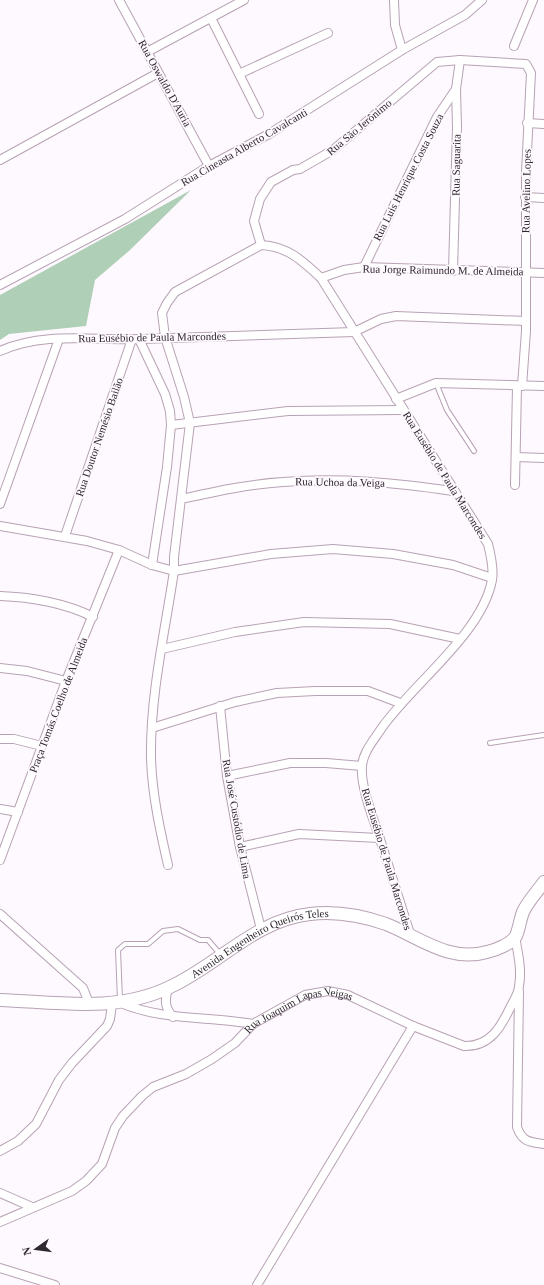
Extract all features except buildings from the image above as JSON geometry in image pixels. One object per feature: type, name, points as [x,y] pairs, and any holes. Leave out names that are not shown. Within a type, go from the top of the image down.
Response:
[{"type":"main road","name":"Rua Joaquim Lapas Veigas","points":[[515,937],[523,913],[544,882]]},
{"type":"main road","name":"Avenida Engenheiro Queirós Teles","points":[[0,1000],[116,1003],[142,998],[168,988],[222,956],[261,929],[286,919],[311,914],[340,914],[368,919],[387,925],[438,950],[465,955],[485,953],[500,948],[515,937]]},
{"type":"street","name":"Rua Oswaldo D'Auria","points":[[119,0],[209,166]]},
{"type":"street","points":[[147,52],[244,0]]},
{"type":"street","points":[[394,0],[395,25],[402,50]]},
{"type":"street","name":"Rua Cineasta Alberto Cavalcanti","points":[[0,285],[125,219],[209,166],[269,134],[402,50],[465,15],[482,0]]},
{"type":"street","points":[[514,46],[533,0]]},
{"type":"street","points":[[211,18],[259,114]]},
{"type":"street","points":[[239,74],[328,33]]},
{"type":"street","name":"Rua Saguarita","points":[[453,271],[457,127],[456,89],[460,60]]},
{"type":"street","name":"Rua Avelino Lopes","points":[[460,60],[526,64],[531,73],[525,197],[526,320],[515,423],[516,485]]},
{"type":"street","name":"Rua São Jerônimo","points":[[261,245],[254,221],[260,199],[271,182],[293,170],[300,170],[333,150],[437,62],[460,60]]},
{"type":"street","points":[[0,160],[158,73]]},
{"type":"street","name":"Rua Luis Henrique Costa Souza","points":[[364,267],[437,117],[456,89]]},
{"type":"street","points":[[528,123],[544,124]]},
{"type":"street","points":[[525,197],[544,198]]},
{"type":"street","points":[[168,865],[156,811],[151,758],[152,728],[154,700],[174,571],[190,424],[184,397],[164,337],[162,313],[167,303],[175,292],[261,245],[273,246],[287,251],[302,260],[320,278],[354,332],[380,319],[396,316],[526,320]]},
{"type":"street","name":"Rua Jorge Raimundo M. de Almeida","points":[[320,278],[344,270],[364,267],[544,273]]},
{"type":"street","name":"Rua Eusébio de Paula Marcondes","points":[[0,351],[33,341],[59,338],[136,339],[354,332],[453,491],[488,544],[491,558],[492,578],[489,593],[480,613],[460,639],[400,703],[366,751],[362,766],[366,793],[411,937]]},
{"type":"street","points":[[0,504],[59,338]]},
{"type":"street","points":[[136,339],[165,394],[170,411],[171,425],[167,466],[152,565]]},
{"type":"street","name":"Rua Doutor Nemésio Bailão","points":[[66,536],[136,339]]},
{"type":"street","points":[[396,399],[436,383],[544,386]]},
{"type":"street","points":[[171,425],[190,424],[288,411],[403,410]]},
{"type":"street","points":[[516,457],[544,458]]},
{"type":"street","name":"Rua Uchoa da Veiga","points":[[181,499],[282,482],[334,480],[394,483],[453,491]]},
{"type":"street","points":[[0,526],[66,536],[119,550],[152,565],[174,571],[271,554],[333,549],[393,554],[452,565],[492,578]]},
{"type":"street","name":"Praça Tomás Coelho de Almeida","points":[[0,860],[66,681],[119,550]]},
{"type":"street","points":[[0,596],[49,603],[82,611],[92,617]]},
{"type":"street","points":[[162,649],[235,632],[304,622],[390,624],[460,639]]},
{"type":"street","points":[[0,668],[27,671],[66,681]]},
{"type":"street","points":[[152,728],[220,706],[277,693],[368,691],[400,703]]},
{"type":"street","name":"Rua José Custódio de Lima","points":[[220,706],[227,776],[240,847],[261,929]]},
{"type":"street","points":[[0,738],[14,739],[42,746]]},
{"type":"street","points":[[227,776],[290,763],[326,762],[362,766]]},
{"type":"street","points":[[0,809],[18,812]]},
{"type":"street","points":[[240,847],[299,834],[379,838]]},
{"type":"street","points":[[0,914],[83,988],[90,1003]]},
{"type":"street","name":"Rua Joaquim Lapas Veigas","points":[[0,1222],[72,1191],[95,1172],[102,1164],[115,1128],[123,1116],[142,1096],[153,1087],[186,1074],[212,1059],[235,1043],[254,1024],[305,995],[328,991],[348,995],[413,1026],[464,1046],[472,1047],[481,1044],[497,1032],[519,988],[519,956],[515,937]]},
{"type":"street","points":[[168,988],[165,1000],[167,1010],[173,1016]]},
{"type":"street","points":[[519,988],[519,1076],[517,1127],[521,1137],[528,1142],[544,1144]]},
{"type":"street","points":[[1,1148],[18,1141],[36,1124],[60,1080],[72,1062],[107,1026],[116,1003],[142,1011],[173,1016],[254,1024]]},
{"type":"street","points":[[257,1285],[413,1026]]},
{"type":"street","points":[[0,1193],[32,1207]]},
{"type":"street","points":[[0,1268],[55,1285]]},
{"type":"lane","points":[[436,383],[447,410],[474,451]]},
{"type":"lane","points":[[490,743],[544,735]]},
{"type":"lane","points":[[116,1003],[118,950],[125,944],[148,944],[163,931],[178,929],[200,940],[208,940],[222,956]]},
{"type":"green space","points":[[191,190],[130,250],[95,280],[86,326],[9,334],[0,340],[0,295]]}]
